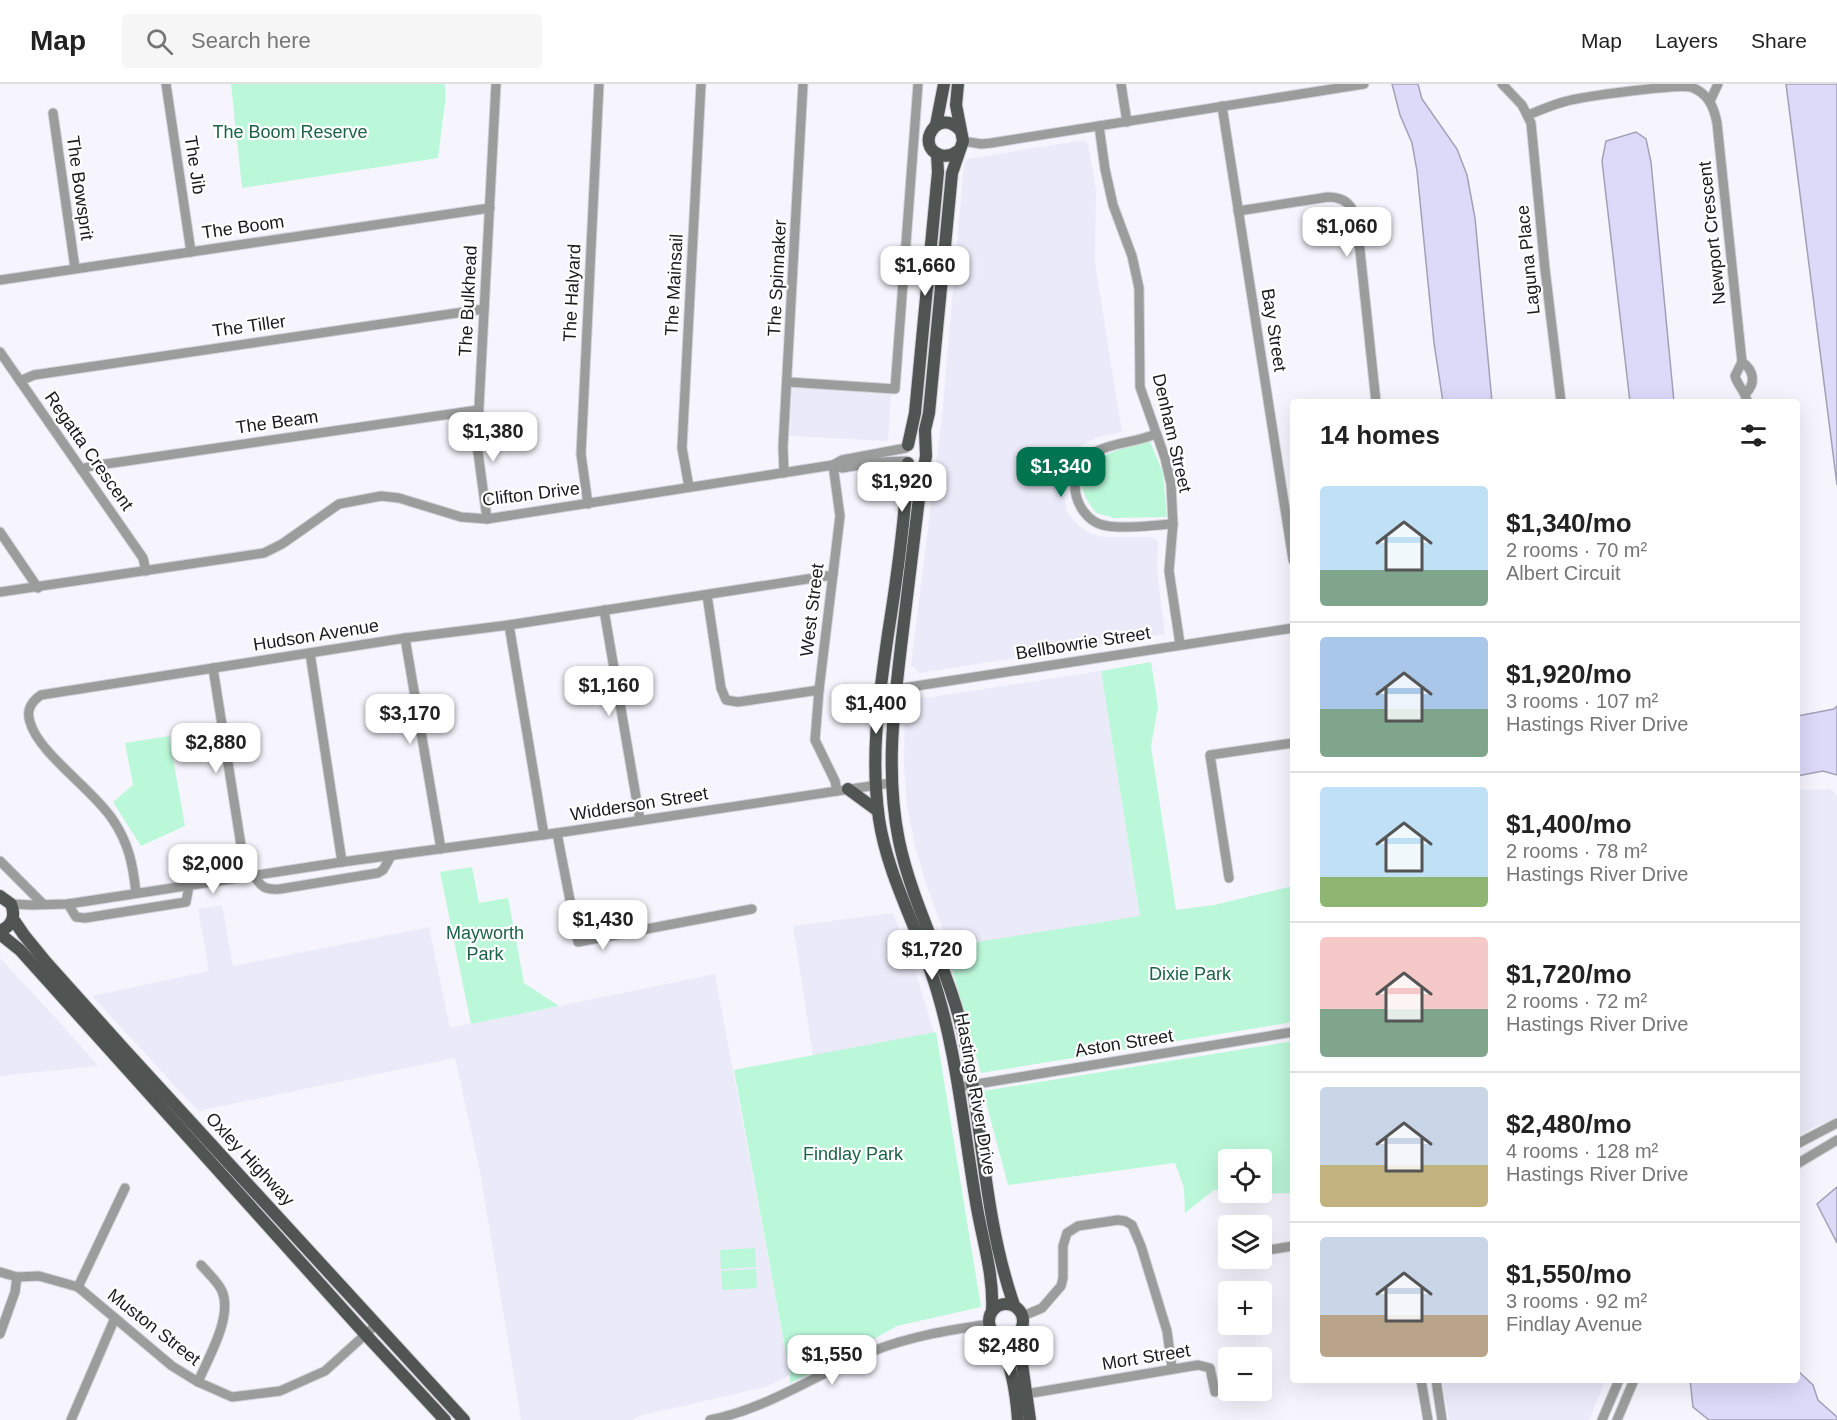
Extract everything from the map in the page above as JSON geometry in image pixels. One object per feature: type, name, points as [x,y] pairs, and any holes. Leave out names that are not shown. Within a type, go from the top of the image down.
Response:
[{"type":"main road","points":[[936,125],[952,123],[960,140],[948,156],[937,154],[929,140],[936,125],[944,84]]},
{"type":"main road","name":"Hastings River Drive","points":[[958,84],[956,105],[960,140],[952,174],[924,454],[892,719],[891,783],[899,841],[908,874],[948,981],[966,1044],[982,1160],[1005,1278],[1014,1305]]},
{"type":"main road","name":"Hastings River Drive","points":[[937,154],[938,172],[915,413],[907,454],[890,626],[879,689],[875,732],[876,785],[885,848],[893,875],[930,968],[950,1036],[991,1281],[992,1311]]},
{"type":"main road","points":[[917,444],[924,454],[916,465],[907,454],[917,444]]},
{"type":"main road","points":[[843,790],[878,811]]},
{"type":"main road","name":"Oxley Highway","points":[[0,896],[46,962],[464,1420]]},
{"type":"main road","points":[[0,932],[6,928],[12,913]]},
{"type":"main road","name":"Oxley Highway","points":[[0,932],[20,950],[445,1420]]},
{"type":"main road","points":[[1018,1420],[1008,1357],[999,1337],[992,1332],[989,1324],[992,1311],[1004,1304],[1014,1305],[1023,1317],[1020,1331],[1021,1358],[1030,1420]]},
{"type":"main road","points":[[999,1337],[1010,1338],[1020,1331]]},
{"type":"street","name":"The Jib","points":[[166,84],[192,252]]},
{"type":"street","name":"The Bulkhead","points":[[487,519],[477,445],[496,84]]},
{"type":"street","name":"The Halyard","points":[[588,504],[581,454],[598,84]]},
{"type":"street","name":"The Mainsail","points":[[689,487],[682,448],[701,84]]},
{"type":"street","name":"The Spinnaker","points":[[784,473],[783,447],[803,84]]},
{"type":"street","points":[[788,382],[895,389],[918,84]]},
{"type":"street","points":[[1121,84],[1127,122]]},
{"type":"street","points":[[960,140],[981,144],[991,143],[1222,106],[1303,89],[1364,84]]},
{"type":"street","points":[[1502,84],[1513,93],[1528,115],[1569,100],[1673,86],[1696,86],[1710,101],[1718,84]]},
{"type":"street","name":"Newport Crescent","points":[[1710,101],[1717,123],[1742,362],[1735,376],[1747,398]]},
{"type":"street","name":"Bay Street","points":[[1222,106],[1290,541]]},
{"type":"street","name":"The Bowsprit","points":[[53,113],[75,268]]},
{"type":"street","name":"Laguna Place","points":[[1528,115],[1532,132],[1561,399]]},
{"type":"street","name":"Denham Street","points":[[1098,126],[1113,206],[1132,256],[1139,288],[1140,387],[1165,458],[1171,484],[1173,524],[1169,571],[1180,644]]},
{"type":"street","points":[[1238,211],[1328,197],[1341,198],[1350,205],[1356,222],[1376,399]]},
{"type":"street","name":"The Boom","points":[[0,280],[490,208]]},
{"type":"street","name":"The Tiller","points":[[20,381],[34,375],[484,309]]},
{"type":"street","name":"Regatta Crescent","points":[[0,352],[143,558],[146,571]]},
{"type":"street","name":"Newport Crescent","points":[[1742,362],[1749,369],[1753,379],[1747,398]]},
{"type":"street","name":"The Beam","points":[[81,469],[478,410]]},
{"type":"street","points":[[1155,434],[1143,440],[1093,453],[1081,464],[1074,494],[1089,519],[1106,526],[1173,524]]},
{"type":"street","name":"Clifton Drive","points":[[0,592],[264,553],[282,544],[339,504],[381,496],[399,498],[462,517],[487,519],[832,465],[842,468],[879,462],[907,454]]},
{"type":"street","name":"West Street","points":[[832,465],[840,516],[815,740],[835,781],[843,790]]},
{"type":"street","points":[[0,532],[38,588]]},
{"type":"street","name":"Hudson Avenue","points":[[136,893],[133,865],[126,841],[111,817],[43,745],[30,723],[28,711],[32,701],[41,695],[405,638],[509,625],[833,575]]},
{"type":"street","points":[[707,595],[721,688],[726,700],[738,702],[819,690]]},
{"type":"street","points":[[604,610],[640,820]]},
{"type":"street","points":[[509,625],[544,835]]},
{"type":"street","name":"Bellbowrie Street","points":[[879,689],[896,689],[1290,628]]},
{"type":"street","points":[[405,638],[441,849]]},
{"type":"street","points":[[310,653],[342,862]]},
{"type":"street","points":[[213,668],[250,876],[263,888],[280,889],[378,873],[383,870],[391,856]]},
{"type":"street","points":[[1229,878],[1210,755],[1290,743]]},
{"type":"street","name":"Widderson Street","points":[[12,913],[32,905],[68,904],[891,783]]},
{"type":"street","points":[[557,833],[578,942],[752,909]]},
{"type":"street","points":[[0,861],[43,904]]},
{"type":"street","points":[[68,904],[77,918],[96,916],[186,902],[189,886]]},
{"type":"street","name":"Aston Street","points":[[959,1087],[1290,1032]]},
{"type":"street","points":[[1800,1142],[1837,1123]]},
{"type":"street","points":[[1800,1162],[1837,1140]]},
{"type":"street","points":[[78,1287],[126,1188]]},
{"type":"street","points":[[1023,1317],[1042,1308],[1061,1286],[1063,1246],[1067,1233],[1078,1226],[1125,1221],[1132,1225],[1141,1246],[1167,1331],[1172,1368]]},
{"type":"street","points":[[1272,1249],[1290,1246]]},
{"type":"street","points":[[198,1382],[225,1312],[222,1292],[201,1265]]},
{"type":"street","name":"Muston Street","points":[[0,1272],[17,1277],[39,1276],[78,1287],[171,1366],[198,1382],[232,1397],[280,1391],[324,1371],[377,1324]]},
{"type":"street","points":[[0,1334],[15,1292],[17,1277]]},
{"type":"street","points":[[70,1420],[115,1318]]},
{"type":"street","points":[[710,1420],[763,1404],[896,1342],[989,1324]]},
{"type":"street","name":"Mort Street","points":[[1026,1394],[1198,1365],[1210,1368],[1215,1392]]},
{"type":"street","points":[[1422,1383],[1428,1420]]},
{"type":"street","points":[[1436,1383],[1442,1420]]},
{"type":"street","points":[[1602,1420],[1618,1383]]},
{"type":"street","points":[[1617,1420],[1633,1383]]},
{"type":"shaded area","points":[[1392,84],[1418,84],[1422,99],[1457,149],[1467,175],[1475,218],[1492,399],[1443,399],[1434,343],[1417,171],[1412,143],[1400,115]]},
{"type":"shaded area","points":[[1786,84],[1837,84],[1837,485]]},
{"type":"shaded area","points":[[1636,132],[1646,139],[1651,162],[1674,399],[1630,399],[1602,161],[1606,141]]},
{"type":"shaded area","points":[[1084,140],[1088,144],[1096,190],[1095,263],[1122,432],[1098,437],[1080,446],[1069,461],[1062,487],[1067,512],[1079,526],[1090,533],[1102,537],[1153,537],[1158,542],[1157,570],[1165,634],[920,673],[911,665],[942,416],[964,163],[967,159]]},
{"type":"shaded area","points":[[794,386],[888,392],[891,395],[888,440],[790,436],[792,388]]},
{"type":"shaded area","points":[[1101,671],[1140,917],[950,947],[927,887],[915,846],[907,806],[904,766],[905,707],[912,700]]},
{"type":"shaded area","points":[[1837,706],[1837,775],[1823,771],[1800,775],[1800,715],[1834,709]]},
{"type":"shaded area","points":[[1830,789],[1837,795],[1837,1119],[1816,1126],[1800,1135],[1800,790]]},
{"type":"shaded area","points":[[222,905],[233,966],[429,927],[450,1028],[715,974],[790,1375],[766,1387],[639,1416],[632,1420],[521,1420],[480,1172],[455,1058],[198,1111],[92,996],[209,971],[198,909]]},
{"type":"shaded area","points":[[893,913],[916,973],[934,1033],[813,1056],[793,926]]},
{"type":"shaded area","points":[[0,958],[72,1036],[98,1066],[0,1076]]},
{"type":"shaded area","points":[[1837,1187],[1837,1243],[1817,1204]]},
{"type":"shaded area","points":[[1800,1373],[1813,1385],[1818,1400],[1837,1417],[1837,1420],[1709,1420],[1693,1407],[1690,1383],[1800,1383]]},
{"type":"shaded area","points":[[1443,1383],[1605,1383],[1589,1420],[1449,1420]]},
{"type":"green space","name":"The Boom Reserve","points":[[231,84],[445,84],[438,158],[242,188]]},
{"type":"green space","points":[[1150,441],[1163,473],[1167,517],[1114,518],[1096,513],[1084,493],[1082,481],[1086,471],[1104,456]]},
{"type":"green space","name":"Dixie Park","points":[[1151,662],[1158,707],[1151,746],[1176,910],[1214,905],[1290,887],[1290,1022],[981,1073],[946,947],[1140,916],[1101,671]]},
{"type":"green space","points":[[169,736],[185,826],[141,846],[113,802],[133,785],[125,743]]},
{"type":"green space","name":"Mayworth Park","points":[[472,867],[479,903],[508,898],[524,983],[559,1006],[471,1024],[440,872]]},
{"type":"green space","name":"Findlay Park","points":[[936,1032],[981,1307],[897,1326],[790,1383],[734,1070]]},
{"type":"green space","points":[[1290,1041],[1290,1193],[1272,1193],[1272,1149],[1218,1149],[1218,1191],[1214,1190],[1185,1213],[1184,1188],[1175,1163],[1008,1185],[983,1091]]},
{"type":"green space","points":[[755,1248],[756,1267],[721,1269],[720,1250]]},
{"type":"green space","points":[[756,1269],[757,1288],[722,1290],[721,1271]]}]
